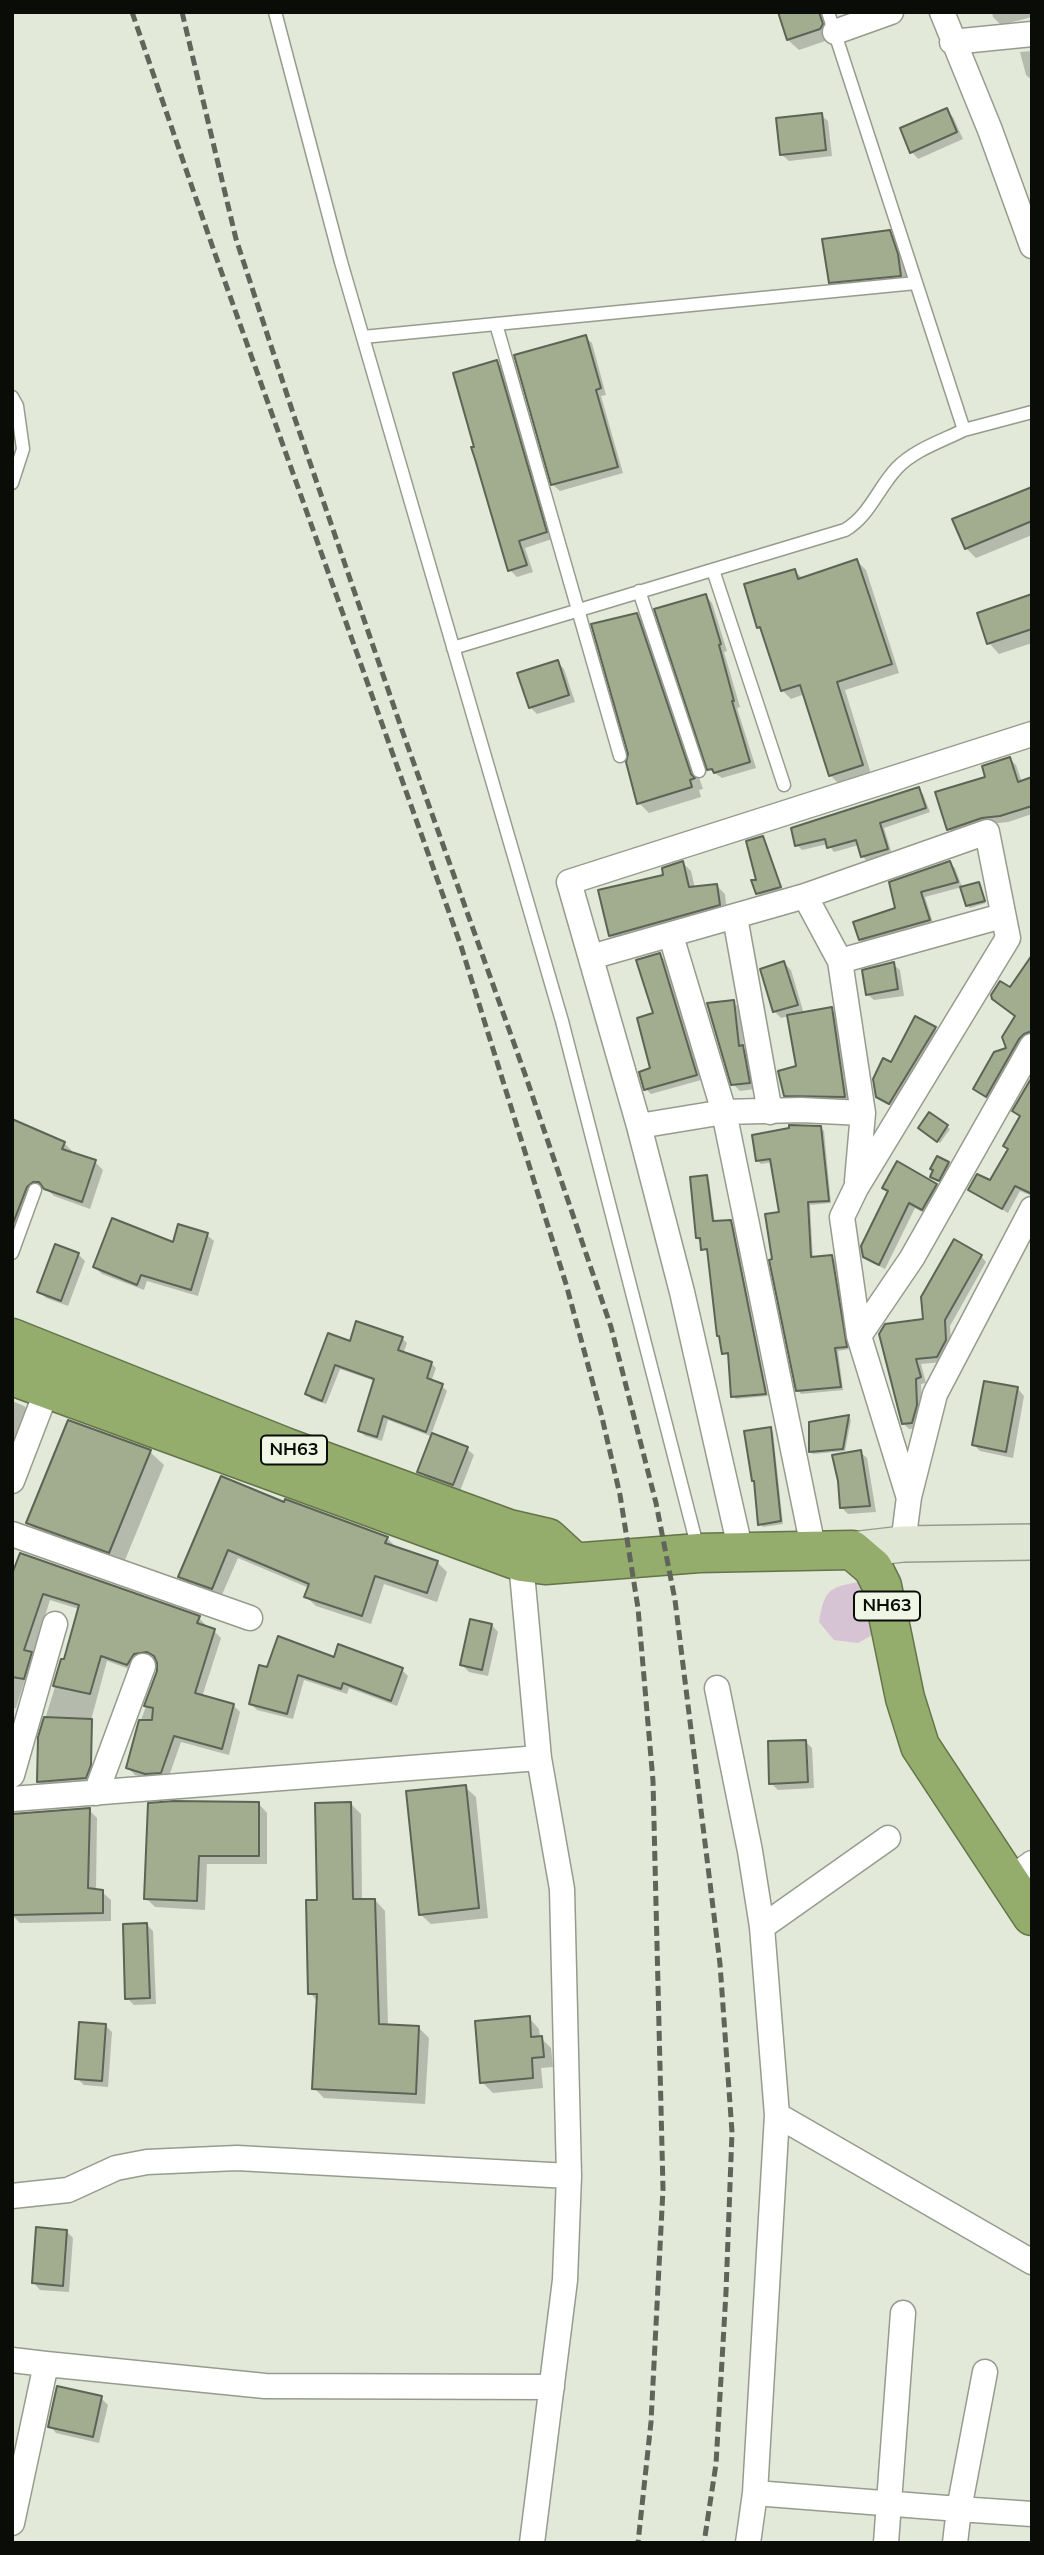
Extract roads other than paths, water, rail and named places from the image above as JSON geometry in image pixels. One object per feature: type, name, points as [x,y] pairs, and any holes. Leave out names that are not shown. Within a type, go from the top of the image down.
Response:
[{"type":"highway","name":"NH63","points":[[12,1338],[285,1447],[509,1529],[548,1538],[573,1561]]},
{"type":"highway","name":"NH63","points":[[12,1376],[521,1562],[545,1565],[699,1553],[852,1550],[873,1568],[882,1586],[905,1698],[920,1746],[1020,1871],[1032,1916]]},
{"type":"street","points":[[831,22],[891,12]]},
{"type":"street","points":[[942,12],[990,130],[1032,246]]},
{"type":"street","points":[[953,42],[1032,34]]},
{"type":"street","points":[[740,1552],[682,1293],[639,1126],[569,882],[1032,734]]},
{"type":"street","points":[[591,957],[805,896],[987,832],[1008,938],[856,1188],[842,1217],[859,1336],[909,1497]]},
{"type":"street","points":[[805,896],[840,961],[863,1113],[856,1188]]},
{"type":"street","points":[[840,961],[1002,916]]},
{"type":"street","points":[[735,917],[770,1112]]},
{"type":"street","points":[[671,936],[724,1112],[814,1552]]},
{"type":"street","points":[[859,1336],[912,1258],[1032,1046]]},
{"type":"street","points":[[639,1126],[724,1112],[801,1110],[863,1113]]},
{"type":"street","points":[[903,1544],[909,1497],[935,1394],[1032,1209]]},
{"type":"street","points":[[12,1481],[47,1390]]},
{"type":"street","points":[[12,1534],[250,1618]]},
{"type":"street","points":[[852,1550],[903,1544],[1032,1542]]},
{"type":"street","points":[[521,1562],[539,1758],[562,1889],[569,2176],[565,2280],[532,2543]]},
{"type":"street","points":[[12,1775],[55,1624]]},
{"type":"street","points":[[96,1793],[143,1665]]},
{"type":"street","points":[[717,1688],[750,1851],[762,1927],[777,2115],[755,2493],[748,2543]]},
{"type":"street","points":[[12,1799],[539,1758]]},
{"type":"street","points":[[762,1927],[888,1838]]},
{"type":"street","points":[[777,2115],[1032,2262]]},
{"type":"street","points":[[12,2196],[68,2190],[116,2168],[147,2162],[237,2158],[569,2176]]},
{"type":"street","points":[[886,2543],[903,2313]]},
{"type":"street","points":[[12,2360],[265,2386],[552,2387]]},
{"type":"street","points":[[12,2523],[46,2364]]},
{"type":"street","points":[[955,2543],[985,2372]]},
{"type":"street","points":[[755,2493],[1032,2514]]},
{"type":"lane","points":[[275,12],[363,337],[562,1021],[699,1553]]},
{"type":"lane","points":[[831,22],[964,430]]},
{"type":"lane","points":[[363,337],[916,283]]},
{"type":"lane","points":[[496,324],[620,756]]},
{"type":"lane","points":[[12,397],[17,406],[23,449],[12,483]]},
{"type":"lane","points":[[453,648],[845,530],[864,515],[900,465],[920,451],[964,430],[1032,411]]},
{"type":"lane","points":[[713,570],[784,785]]},
{"type":"lane","points":[[639,592],[699,771]]},
{"type":"lane","points":[[12,1253],[35,1190]]},
{"type":"railway","points":[[132,12],[461,946],[566,1284],[620,1495],[638,1608],[653,1781],[663,2189],[651,2422],[638,2543]]},
{"type":"railway","points":[[182,12],[236,239],[403,733],[526,1077],[611,1327],[656,1503],[675,1600],[720,1964],[732,2132],[716,2464],[704,2543]]}]
